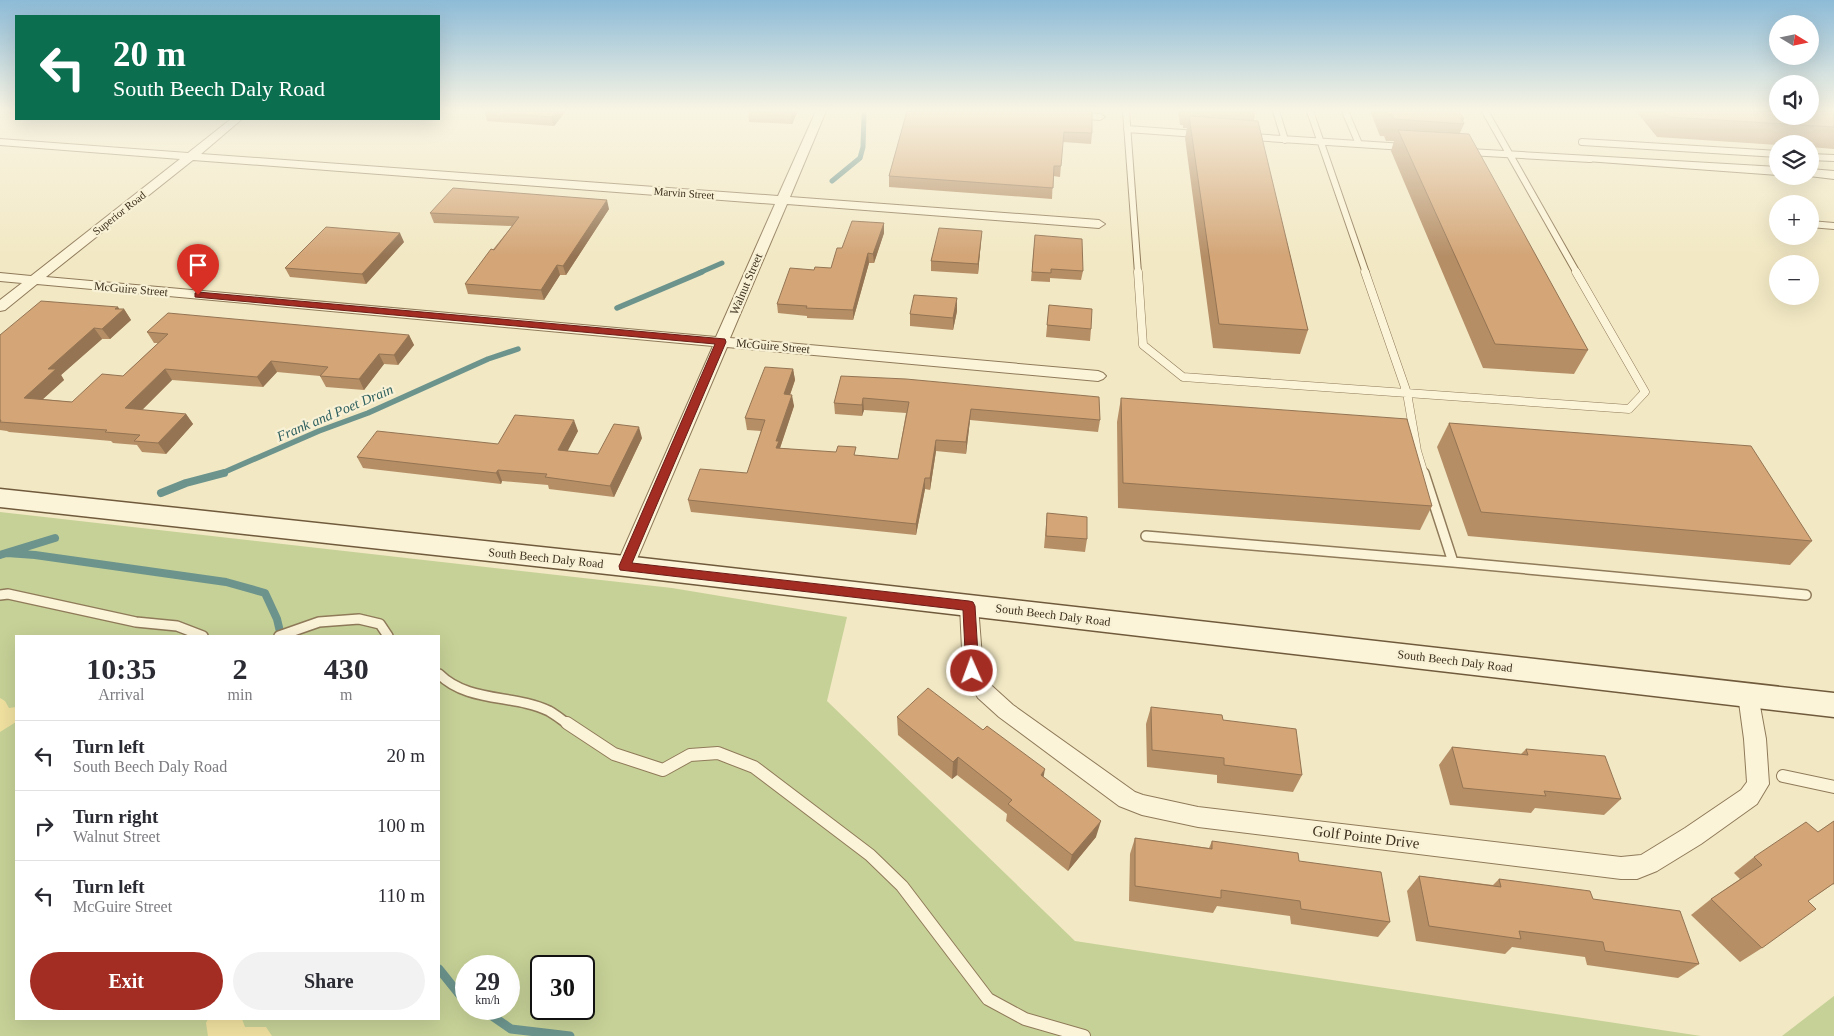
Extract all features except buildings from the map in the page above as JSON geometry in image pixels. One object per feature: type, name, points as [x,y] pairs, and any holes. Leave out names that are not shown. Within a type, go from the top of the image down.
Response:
[{"type":"street","name":"Superior Road","points":[[0,307],[186,159]]},
{"type":"street","name":"Marvin Street","points":[[234,159],[1099,224]]},
{"type":"street","name":"Walnut Street","points":[[624,566],[800,159]]},
{"type":"street","points":[[1595,159],[1769,170]]},
{"type":"street","points":[[1819,174],[1834,175]]},
{"type":"street","name":"McGuire Street","points":[[0,277],[1098,376]]},
{"type":"street","name":"South Beech Daly Road","points":[[0,498],[624,566],[1834,705]]},
{"type":"street","name":"Golf Pointe Drive","points":[[969,606],[972,671],[984,692],[1006,711],[1127,800],[1142,806],[1198,817],[1621,868],[1637,868],[1649,863],[1693,836],[1748,797],[1758,784],[1755,738],[1748,695]]},
{"type":"lane","points":[[1129,159],[1143,345],[1183,377],[1629,409],[1645,392],[1513,159]]},
{"type":"lane","points":[[1327,159],[1408,393],[1417,451],[1452,562]]},
{"type":"lane","points":[[1819,225],[1834,226]]},
{"type":"lane","points":[[1146,536],[1806,595]]},
{"type":"lane","points":[[0,595],[8,594],[136,622],[177,626],[200,635]]},
{"type":"lane","points":[[282,635],[319,622],[359,620],[380,624],[387,635]]},
{"type":"lane","points":[[440,675],[447,682],[474,694],[504,699],[548,711],[614,754],[663,770],[690,755],[718,753],[754,767],[870,855],[902,886],[988,999],[1024,1019],[1084,1036]]},
{"type":"lane","points":[[1783,776],[1834,787]]},
{"type":"green space","points":[[0,512],[672,588],[847,617],[827,701],[1075,941],[1701,1036],[0,1036]]},
{"type":"green space","points":[[1834,996],[1834,1036],[1782,1036]]},
{"type":"sand","points":[[0,698],[5,701],[9,708],[15,707],[15,723],[0,732]]},
{"type":"sand","points":[[208,1020],[242,1020],[245,1027],[266,1027],[272,1036],[208,1036],[206,1023]]},
{"type":"waterway","name":"Frank and Poet Drain","points":[[832,181],[858,159]]},
{"type":"waterway","name":"Frank and Poet Drain","points":[[699,273],[722,263]]},
{"type":"waterway","name":"Frank and Poet Drain","points":[[617,308],[702,272]]},
{"type":"waterway","name":"Frank and Poet Drain","points":[[220,474],[319,431],[368,413],[488,359],[518,349]]},
{"type":"waterway","name":"Frank and Poet Drain","points":[[161,493],[186,483],[224,473]]},
{"type":"waterway","name":"Frank and Poet Drain","points":[[0,555],[55,538]]},
{"type":"waterway","points":[[7,553],[35,555],[226,582],[265,593],[277,619],[281,635]]},
{"type":"waterway","points":[[440,970],[455,989]]},
{"type":"waterway","points":[[498,1020],[511,1029],[570,1036]]},
{"type":"route","points":[[198,295],[721,342],[624,566],[969,606],[972,671]]}]
